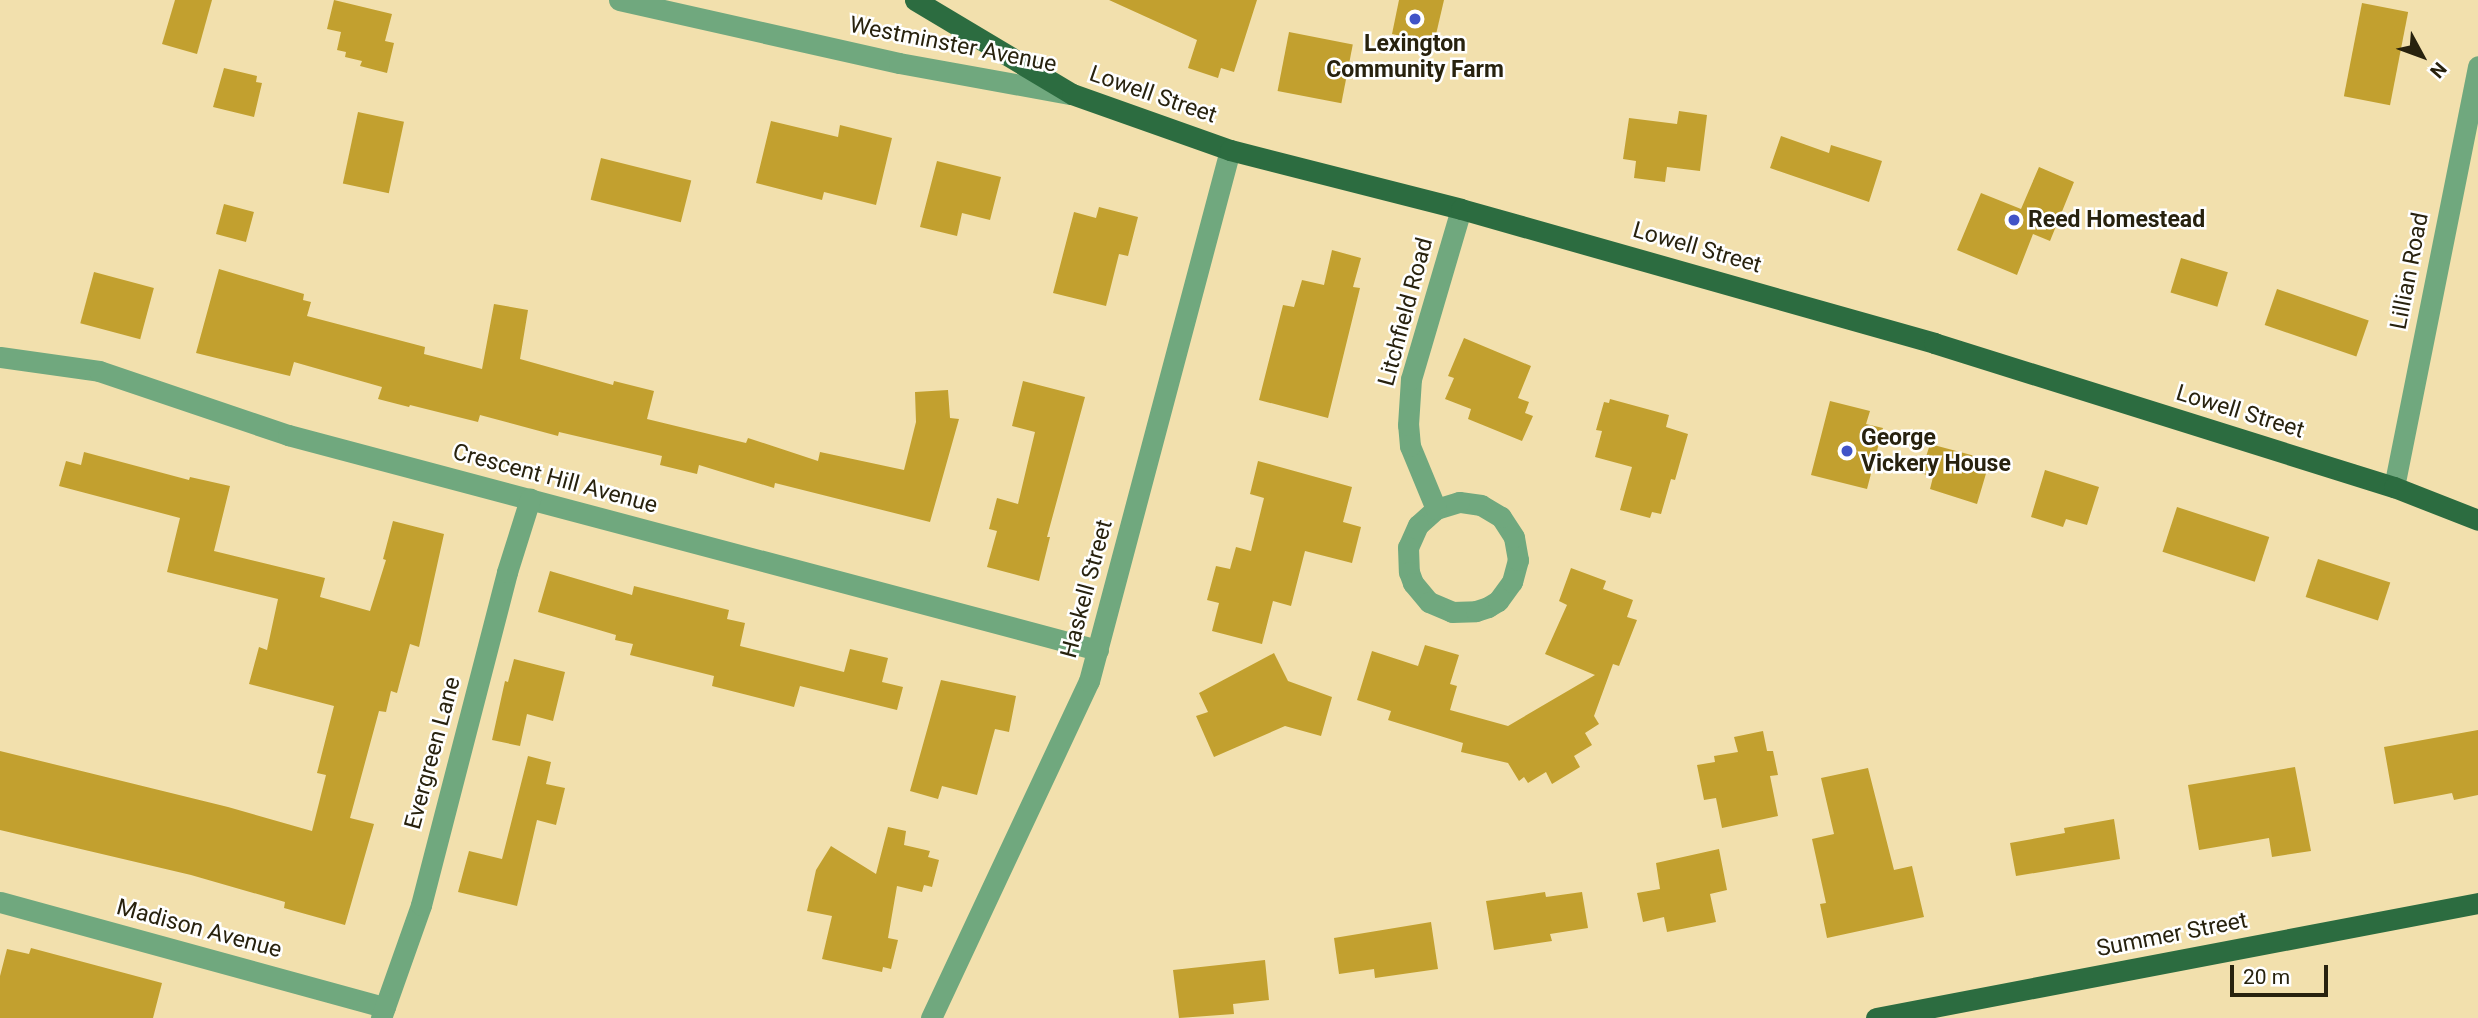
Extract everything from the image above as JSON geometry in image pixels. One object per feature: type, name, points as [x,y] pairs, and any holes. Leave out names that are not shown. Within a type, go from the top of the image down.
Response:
[{"type":"main road","name":"Lowell Street","points":[[915,0],[1072,94],[1230,150],[1461,209],[1934,343],[2394,487],[2478,520]]},
{"type":"main road","name":"Summer Street","points":[[1876,1018],[2478,903]]},
{"type":"street","name":"Westminster Avenue","points":[[619,0],[899,63],[1072,94]]},
{"type":"street","name":"Lillian Road","points":[[2394,487],[2478,66]]},
{"type":"street","name":"Haskell Street","points":[[931,1018],[1089,681],[1230,150]]},
{"type":"street","name":"Litchfield Road","points":[[1436,509],[1410,446],[1408,401],[1411,379],[1461,209]]},
{"type":"street","name":"Crescent Hill Avenue","points":[[0,357],[99,371],[288,435],[1098,650]]},
{"type":"street","name":"Evergreen Lane","points":[[383,1012],[421,905],[507,572],[530,499]]},
{"type":"street","points":[[1459,502],[1481,505],[1502,517],[1514,537],[1518,560],[1512,582],[1498,601],[1476,611],[1452,612],[1429,602],[1413,583],[1409,572],[1408,547],[1418,525],[1436,509],[1459,502]]},
{"type":"street","name":"Madison Avenue","points":[[0,902],[383,1012]]},
{"type":"building","points":[[175,0],[212,0],[197,54],[162,44]]},
{"type":"building","points":[[334,0],[392,14],[385,41],[394,43],[387,73],[360,66],[362,61],[345,57],[346,52],[337,50],[341,32],[327,29]]},
{"type":"building","points":[[1109,0],[1257,0],[1234,72],[1221,68],[1218,78],[1188,68],[1197,40]]},
{"type":"building","name":"Lexington Community Farm","points":[[1399,0],[1444,0],[1434,43],[1392,34]]},
{"type":"building","points":[[2362,3],[2408,12],[2390,105],[2344,96]]},
{"type":"building","points":[[1289,32],[1353,44],[1341,103],[1278,91]]},
{"type":"building","points":[[224,68],[257,76],[256,82],[262,83],[254,117],[213,107]]},
{"type":"building","points":[[1679,111],[1707,115],[1700,171],[1667,167],[1665,182],[1634,178],[1636,161],[1623,159],[1629,118],[1677,124]]},
{"type":"building","points":[[358,112],[404,122],[389,193],[343,183]]},
{"type":"building","points":[[771,121],[838,137],[840,125],[892,138],[876,205],[824,192],[822,200],[756,183]]},
{"type":"building","points":[[1781,136],[1829,153],[1831,145],[1882,161],[1869,202],[1770,168]]},
{"type":"building","points":[[601,158],[691,180],[681,222],[591,200]]},
{"type":"building","points":[[937,161],[1001,177],[990,220],[962,213],[957,236],[920,227]]},
{"type":"building","name":"Reed Homestead","points":[[2039,167],[2074,182],[2050,241],[2033,234],[2017,275],[1957,250],[1981,193],[2021,209]]},
{"type":"building","points":[[224,204],[254,212],[246,242],[216,234]]},
{"type":"building","points":[[1099,207],[1138,217],[1128,256],[1119,254],[1106,306],[1053,293],[1074,212],[1096,218]]},
{"type":"building","points":[[1332,250],[1361,258],[1353,287],[1360,288],[1328,418],[1259,400],[1283,305],[1294,307],[1302,280],[1324,285]]},
{"type":"building","points":[[2181,258],[2228,272],[2217,307],[2170,292]]},
{"type":"building","points":[[219,269],[304,294],[303,300],[311,302],[307,316],[425,347],[424,354],[482,369],[494,304],[528,310],[520,359],[613,385],[614,381],[654,391],[647,419],[746,443],[748,438],[818,461],[820,452],[904,470],[916,422],[915,392],[948,390],[950,418],[959,419],[930,522],[775,483],[774,488],[699,465],[697,474],[660,465],[662,456],[559,432],[558,436],[480,415],[478,422],[410,405],[409,407],[378,399],[382,387],[294,362],[290,376],[196,353]]},
{"type":"building","points":[[94,272],[154,288],[140,339],[80,323]]},
{"type":"building","points":[[2277,289],[2369,321],[2356,357],[2265,325]]},
{"type":"building","points":[[1464,338],[1531,366],[1518,398],[1529,402],[1525,413],[1533,416],[1522,441],[1468,419],[1471,409],[1445,399],[1454,378],[1448,376]]},
{"type":"building","points":[[1023,381],[1085,397],[1047,537],[1050,537],[1039,581],[987,567],[997,531],[989,529],[997,498],[1018,504],[1035,432],[1012,426]]},
{"type":"building","points":[[1610,399],[1669,415],[1666,427],[1688,434],[1675,480],[1671,479],[1661,514],[1652,512],[1650,518],[1620,510],[1632,467],[1595,457],[1602,431],[1596,430],[1604,402],[1609,403]]},
{"type":"building","name":"George Vickery House","points":[[1830,401],[1870,411],[1866,424],[1883,428],[1867,489],[1811,475]]},
{"type":"building","points":[[1930,444],[1990,460],[1977,504],[1930,489],[1933,477],[1921,473]]},
{"type":"building","points":[[84,452],[189,480],[190,477],[230,486],[214,551],[325,578],[320,597],[370,611],[386,560],[383,559],[393,521],[444,534],[419,647],[410,644],[397,693],[391,691],[386,712],[379,711],[350,818],[374,824],[345,925],[284,908],[285,902],[191,875],[0,830],[0,751],[228,807],[312,831],[326,775],[317,773],[334,706],[249,684],[259,647],[267,650],[278,599],[167,572],[180,518],[59,486],[66,461],[81,465]]},
{"type":"building","points":[[1258,461],[1352,487],[1343,522],[1361,527],[1352,563],[1305,551],[1291,606],[1273,601],[1262,644],[1212,631],[1219,603],[1207,600],[1216,566],[1230,569],[1236,547],[1251,551],[1264,498],[1250,494]]},
{"type":"building","points":[[2045,470],[2099,487],[2087,525],[2066,519],[2063,527],[2031,517]]},
{"type":"building","points":[[2177,507],[2269,537],[2255,582],[2162,552]]},
{"type":"building","points":[[2318,559],[2390,582],[2378,621],[2306,597]]},
{"type":"building","points":[[1571,568],[1606,581],[1603,589],[1633,600],[1627,617],[1637,620],[1619,666],[1613,664],[1594,716],[1599,724],[1585,733],[1592,745],[1574,756],[1580,767],[1552,784],[1546,772],[1528,783],[1524,777],[1519,781],[1508,763],[1461,752],[1463,743],[1388,720],[1391,711],[1357,700],[1372,651],[1418,666],[1425,645],[1459,655],[1450,684],[1457,686],[1450,710],[1508,726],[1595,675],[1545,654],[1567,605],[1559,601]]},
{"type":"building","points":[[550,571],[632,595],[634,586],[729,610],[727,619],[745,623],[740,646],[844,672],[850,649],[888,658],[882,682],[903,687],[897,710],[800,686],[794,707],[712,686],[714,676],[630,655],[633,644],[615,640],[616,635],[538,612]]},
{"type":"building","points":[[1274,653],[1288,681],[1332,697],[1321,736],[1285,726],[1214,757],[1196,716],[1208,712],[1199,693]]},
{"type":"building","points":[[514,659],[565,672],[553,721],[527,714],[520,746],[492,740],[505,681],[508,682]]},
{"type":"building","points":[[941,680],[1016,696],[1009,732],[995,729],[977,795],[942,786],[938,799],[910,791]]},
{"type":"building","points":[[2478,730],[2478,795],[2454,800],[2452,793],[2394,804],[2384,747]]},
{"type":"building","points":[[1763,731],[1767,751],[1773,751],[1778,775],[1770,776],[1778,816],[1722,828],[1716,798],[1704,800],[1697,765],[1715,762],[1714,756],[1738,752],[1734,737]]},
{"type":"building","points":[[528,756],[551,762],[546,784],[565,788],[556,825],[537,820],[517,906],[458,892],[469,851],[502,859]]},
{"type":"building","points":[[2295,767],[2311,851],[2272,857],[2269,838],[2199,850],[2188,785]]},
{"type":"building","points":[[1868,768],[1894,870],[1912,866],[1924,917],[1827,938],[1820,904],[1826,903],[1812,839],[1834,834],[1821,778]]},
{"type":"building","points":[[2114,819],[2120,859],[2016,876],[2010,843],[2065,833],[2064,828]]},
{"type":"building","points":[[888,827],[906,831],[904,845],[930,851],[928,857],[939,860],[932,887],[924,885],[922,892],[897,886],[888,938],[898,940],[891,969],[883,967],[882,972],[822,959],[832,916],[807,911],[816,870],[831,846],[876,874]]},
{"type":"building","points":[[1719,849],[1727,890],[1710,894],[1716,922],[1667,932],[1664,917],[1643,922],[1637,893],[1660,889],[1656,863]]},
{"type":"building","points":[[1545,892],[1546,897],[1582,892],[1588,928],[1550,934],[1552,941],[1494,950],[1486,901]]},
{"type":"building","points":[[1431,922],[1438,969],[1375,978],[1374,969],[1339,974],[1334,938]]},
{"type":"building","points":[[31,948],[162,983],[153,1018],[0,1018],[0,976],[7,949],[29,954]]},
{"type":"building","points":[[1265,960],[1269,1000],[1233,1004],[1234,1014],[1179,1018],[1173,970]]},
{"type":"place","name":"Lexington Community Farm","points":[[1415,19]]},
{"type":"place","name":"Reed Homestead","points":[[2014,220]]},
{"type":"place","name":"George Vickery House","points":[[1847,451]]}]
